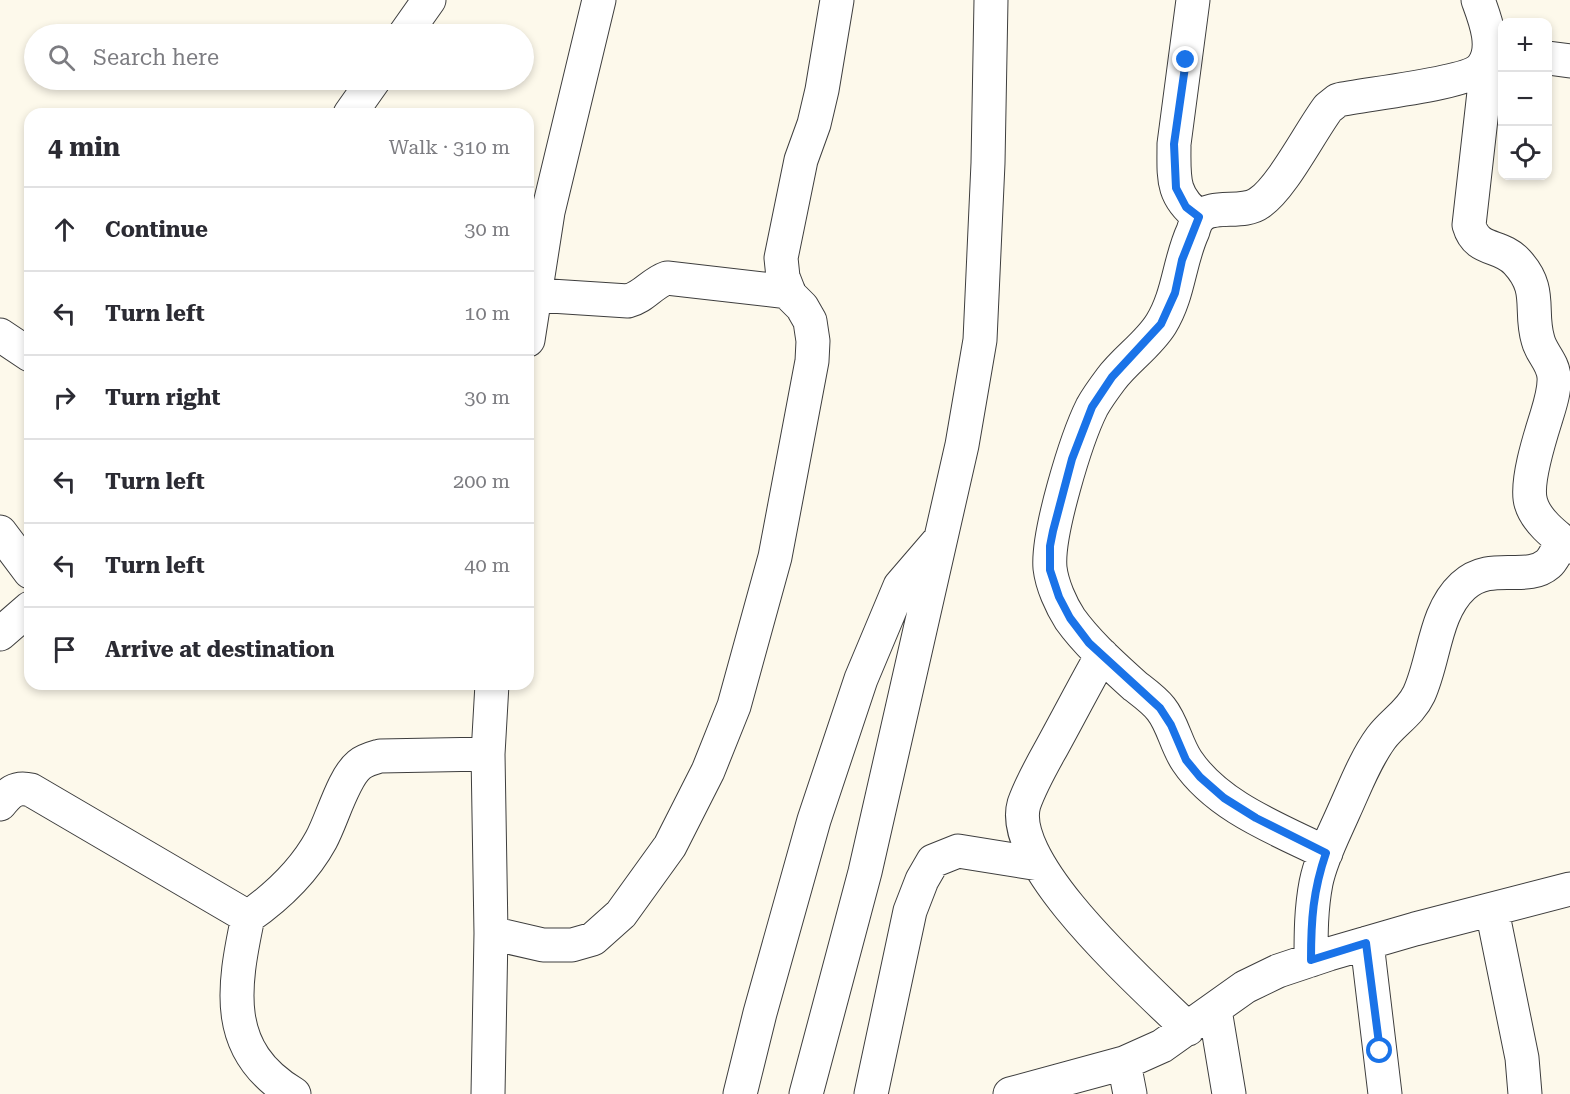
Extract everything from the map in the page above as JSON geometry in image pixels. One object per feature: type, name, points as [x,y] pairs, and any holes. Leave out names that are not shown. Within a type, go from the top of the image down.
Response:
[{"type":"street","points":[[412,24],[429,0]]},
{"type":"street","points":[[491,933],[543,945],[572,945],[593,939],[621,914],[670,846],[708,771],[734,706],[775,557],[812,361],[813,341],[810,321],[789,292],[783,277],[781,258],[801,160],[814,124],[822,90],[837,0]]},
{"type":"street","points":[[806,1094],[865,872],[962,445],[980,340],[988,163],[991,0]]},
{"type":"street","points":[[1193,0],[1174,144],[1174,168],[1176,188],[1186,207],[1199,217]]},
{"type":"street","points":[[1311,960],[1312,912],[1316,881],[1326,853],[1370,756],[1381,738],[1416,701],[1428,673],[1442,619],[1451,598],[1465,584],[1482,574],[1502,571],[1535,571],[1549,564],[1566,544],[1539,518],[1531,503],[1533,465],[1552,398],[1554,378],[1550,361],[1537,338],[1532,285],[1516,260],[1501,250],[1481,243],[1473,237],[1469,225],[1484,92],[1491,57],[1486,20],[1478,0]]},
{"type":"street","points":[[534,301],[548,212],[592,2]]},
{"type":"street","points":[[1326,853],[1256,818],[1224,798],[1200,777],[1186,760],[1171,725],[1160,708],[1089,643],[1070,618],[1059,597],[1050,570],[1050,546],[1053,531],[1072,459],[1092,407],[1112,377],[1161,324],[1175,293],[1182,260],[1199,217],[1208,212],[1237,211],[1254,207],[1262,202],[1280,182],[1328,108],[1338,100],[1443,82],[1472,74],[1491,57]]},
{"type":"street","points":[[1552,59],[1570,61]]},
{"type":"street","points":[[354,108],[367,90]]},
{"type":"street","points":[[535,295],[628,301],[638,298],[657,282],[667,279],[789,292]]},
{"type":"street","points":[[0,335],[24,351]]},
{"type":"street","points":[[0,532],[24,564]]},
{"type":"street","points":[[740,1094],[760,1013],[814,820],[861,679],[900,586],[940,540]]},
{"type":"street","points":[[0,634],[24,613]]},
{"type":"street","points":[[1102,655],[1037,775],[1024,806],[1023,830],[1039,864],[1080,922],[1188,1029]]},
{"type":"street","points":[[488,1094],[491,933],[488,754],[492,690]]},
{"type":"street","points":[[294,1094],[256,1063],[243,1039],[237,1000],[238,962],[248,917],[282,891],[299,871],[321,840],[351,776],[366,760],[380,756],[488,754]]},
{"type":"street","points":[[0,804],[14,789],[31,790],[248,917]]},
{"type":"street","points":[[871,1094],[910,911],[922,880],[933,861],[958,851],[1039,864]]},
{"type":"street","points":[[1010,1094],[1127,1078],[1162,1046],[1245,987],[1278,971],[1366,943],[1570,889]]},
{"type":"street","points":[[1492,910],[1522,1058],[1525,1094]]},
{"type":"street","points":[[1366,943],[1385,1094]]},
{"type":"street","points":[[1215,1010],[1229,1094]]},
{"type":"route","points":[[1186,60],[1174,144],[1174,168],[1176,188],[1186,207],[1199,217],[1182,260],[1175,293],[1161,324],[1112,377],[1092,407],[1072,459],[1053,531],[1050,546],[1050,570],[1059,597],[1070,618],[1089,643],[1160,708],[1171,725],[1186,760],[1200,777],[1224,798],[1256,818],[1326,853],[1316,881],[1312,912],[1311,960],[1366,943],[1380,1051]]}]
